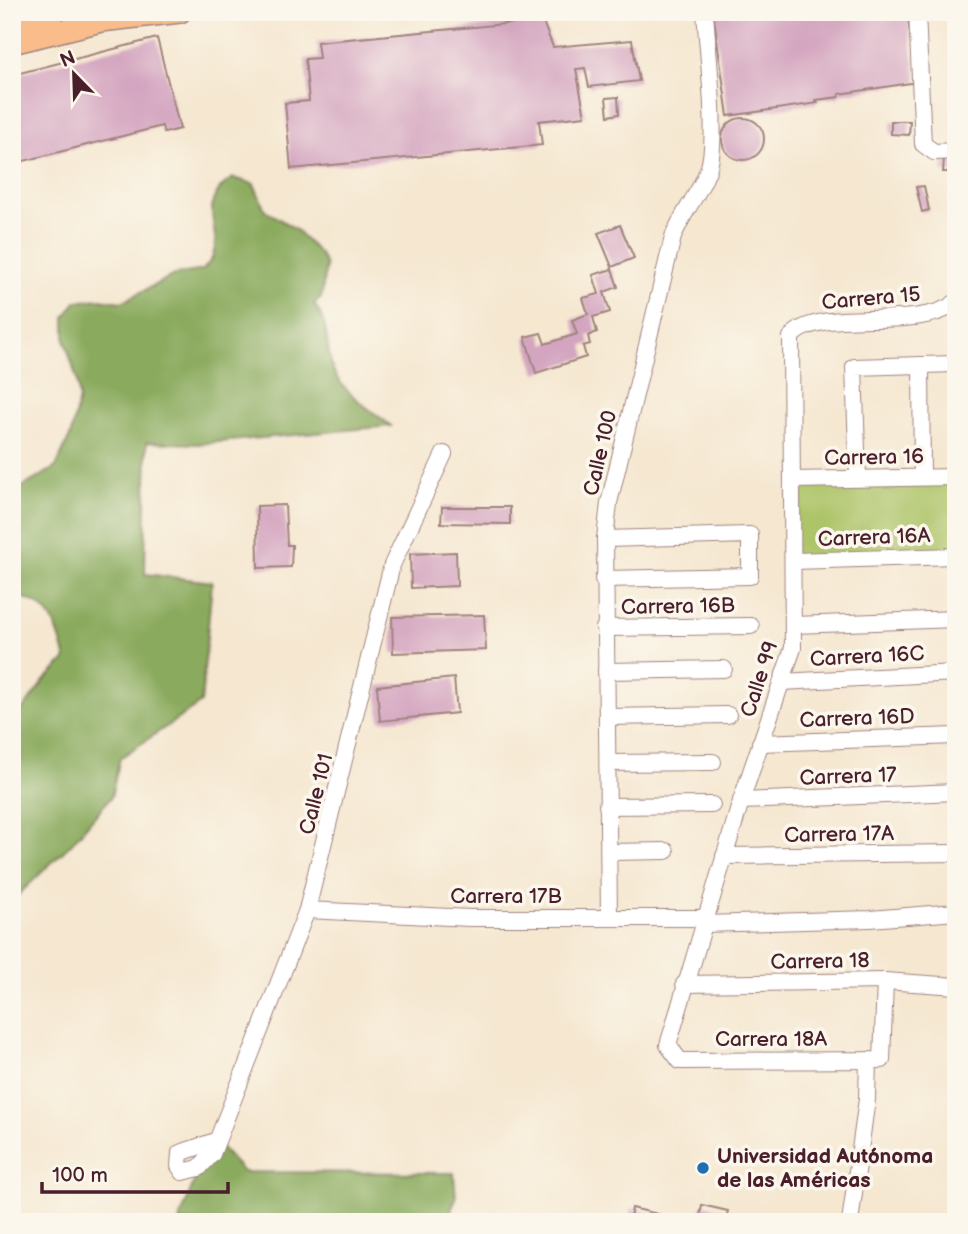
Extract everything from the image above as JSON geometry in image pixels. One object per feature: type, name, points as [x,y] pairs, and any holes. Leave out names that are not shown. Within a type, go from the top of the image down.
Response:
[{"type":"main road","points":[[12,23],[55,12]]},
{"type":"main road","points":[[12,43],[101,22],[180,12]]},
{"type":"street","name":"Calle 100","points":[[609,917],[605,539],[609,503],[673,237],[680,219],[708,170],[712,145],[705,12]]},
{"type":"street","points":[[917,12],[923,144],[933,152],[956,151]]},
{"type":"street","name":"Carrera 15","points":[[811,324],[934,314],[956,302]]},
{"type":"street","name":"Calle 99","points":[[668,1045],[703,921],[793,648],[788,344],[797,330],[811,324]]},
{"type":"street","points":[[858,478],[854,367],[956,364]]},
{"type":"street","points":[[921,365],[922,477]]},
{"type":"street","name":"Calle 101","points":[[215,1141],[307,910],[392,565],[444,454]]},
{"type":"street","name":"Carrera 16","points":[[792,480],[956,477]]},
{"type":"street","points":[[604,579],[751,576],[750,535],[605,539]]},
{"type":"street","name":"Carrera 16A","points":[[793,561],[956,556]]},
{"type":"street","points":[[794,625],[956,619]]},
{"type":"street","name":"Carrera 16B","points":[[604,628],[751,626]]},
{"type":"street","points":[[606,671],[724,669]]},
{"type":"street","name":"Carrera 16C","points":[[781,682],[956,673]]},
{"type":"street","points":[[607,717],[728,715]]},
{"type":"street","name":"Carrera 16D","points":[[760,743],[956,736]]},
{"type":"street","points":[[608,763],[713,762]]},
{"type":"street","name":"Carrera 17","points":[[741,801],[956,792]]},
{"type":"street","points":[[607,806],[712,805]]},
{"type":"street","points":[[610,852],[666,851]]},
{"type":"street","name":"Carrera 17A","points":[[724,856],[956,853]]},
{"type":"street","name":"Carrera 17B","points":[[307,910],[470,918],[609,917],[703,921],[870,919],[956,912]]},
{"type":"street","points":[[850,1222],[885,981]]},
{"type":"street","name":"Carrera 18","points":[[684,984],[885,981],[956,986]]},
{"type":"street","name":"Carrera 18A","points":[[668,1045],[680,1061],[875,1060]]},
{"type":"green space","points":[[233,178],[254,184],[265,210],[295,229],[320,254],[326,266],[321,298],[314,304],[323,319],[332,367],[349,392],[391,426],[197,444],[147,442],[145,574],[212,582],[201,703],[120,758],[111,797],[71,844],[12,901],[12,724],[44,681],[66,659],[49,615],[37,604],[12,590],[12,493],[56,467],[71,434],[79,398],[77,380],[65,340],[65,317],[76,302],[99,299],[122,302],[174,275],[203,270],[212,258],[215,245],[212,206],[215,196],[221,187]]},
{"type":"green space","points":[[956,477],[956,556],[793,561],[792,480]]},
{"type":"green space","points":[[215,1141],[243,1172],[454,1173],[456,1199],[446,1222],[179,1222],[199,1168]]},
{"type":"building","points":[[713,12],[907,12],[917,82],[839,94],[839,97],[816,100],[818,103],[728,116]]},
{"type":"building","points":[[548,20],[543,22],[553,47],[632,40],[639,81],[589,87],[585,68],[576,69],[585,116],[539,121],[542,145],[291,169],[285,103],[309,101],[305,59],[319,58],[317,42]]},
{"type":"building","points":[[157,38],[180,129],[164,133],[162,126],[12,164],[12,75]]},
{"type":"building","points":[[618,97],[619,114],[608,116],[606,98]]},
{"type":"building","points":[[743,118],[758,124],[764,139],[758,154],[743,160],[728,154],[722,139],[728,124]]},
{"type":"building","points":[[891,121],[910,121],[909,135],[891,134]]},
{"type":"building","points":[[944,158],[956,158],[956,172],[943,172]]},
{"type":"building","points":[[924,186],[929,210],[922,212],[916,187]]},
{"type":"building","points":[[620,225],[634,258],[612,267],[598,233]]},
{"type":"building","points":[[612,269],[618,287],[604,292],[610,312],[593,317],[597,332],[588,336],[590,344],[583,346],[586,357],[536,373],[525,337],[541,333],[545,344],[577,334],[572,320],[588,314],[583,298],[599,294],[593,275]]},
{"type":"building","points":[[285,505],[287,545],[292,545],[291,567],[258,568],[257,506]]},
{"type":"building","points":[[442,507],[510,507],[510,524],[441,523]]},
{"type":"building","points":[[456,552],[457,586],[411,588],[410,554]]},
{"type":"building","points":[[484,615],[486,650],[393,653],[392,617]]},
{"type":"building","points":[[454,678],[457,713],[380,721],[377,686]]},
{"type":"building","points":[[702,1205],[728,1211],[725,1222],[699,1222]]},
{"type":"building","points":[[632,1208],[688,1221],[688,1222],[629,1222]]},
{"type":"place","name":"Universidad Autónoma de las Américas","points":[[703,1168]]}]
